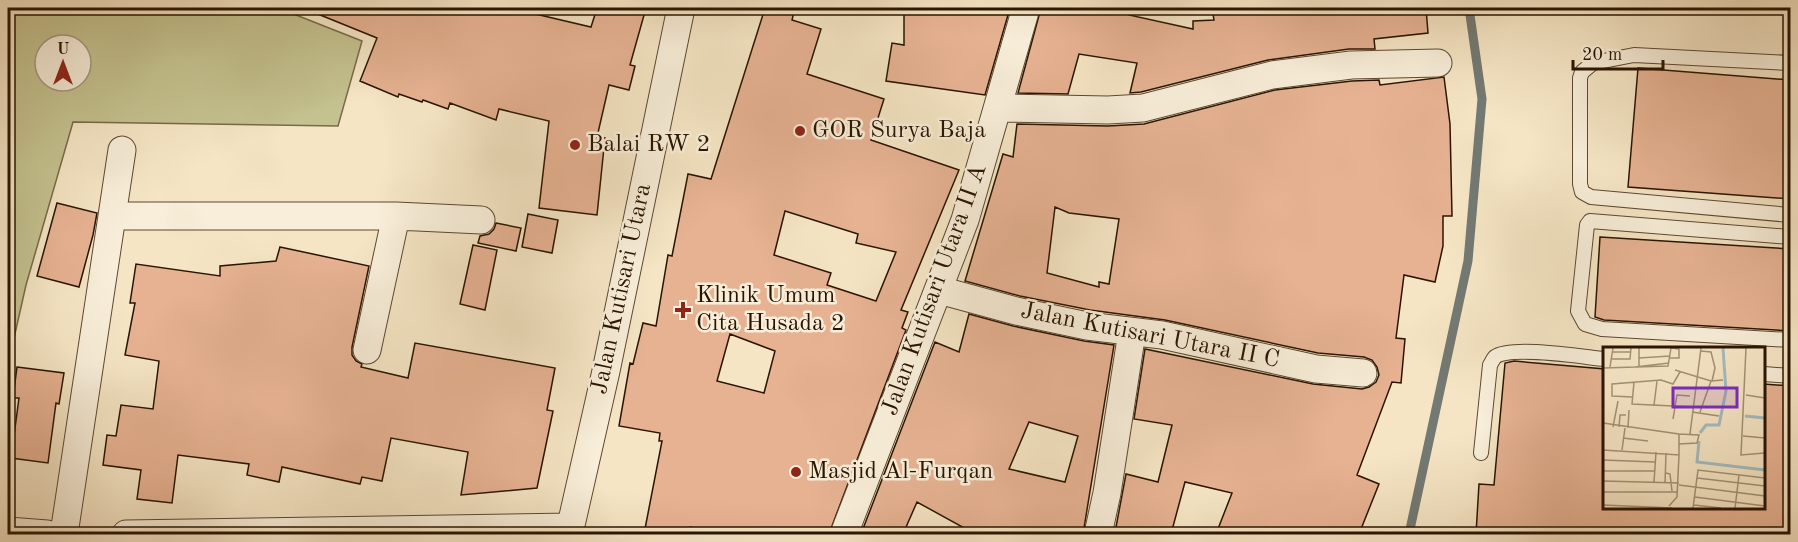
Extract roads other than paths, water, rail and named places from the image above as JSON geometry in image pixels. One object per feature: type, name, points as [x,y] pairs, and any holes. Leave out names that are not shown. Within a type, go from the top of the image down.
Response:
[{"type":"street","name":"Jalan Kutisari Utara","points":[[570,531],[681,8]]},
{"type":"street","name":"Jalan Kutisari Utara II A","points":[[844,534],[965,220],[1026,8]]},
{"type":"street","points":[[998,108],[1108,110],[1143,108],[1272,75],[1351,65],[1438,63]]},
{"type":"street","points":[[64,534],[123,150]]},
{"type":"street","points":[[112,216],[396,216],[481,220]]},
{"type":"street","points":[[367,350],[396,216]]},
{"type":"street","name":"Jalan Kutisari Utara II C","points":[[939,290],[1087,326],[1162,335],[1316,369],[1363,373]]},
{"type":"street","points":[[1098,534],[1107,493],[1132,332]]},
{"type":"street","points":[[8,531],[47,534]]},
{"type":"street","points":[[126,534],[570,531]]},
{"type":"lane","points":[[1791,63],[1634,56],[1593,63],[1582,72],[1580,78],[1582,192],[1592,197],[1791,215]]},
{"type":"lane","points":[[1791,237],[1590,221],[1587,225],[1578,311],[1585,324],[1602,329],[1791,340]]},
{"type":"lane","points":[[1481,453],[1490,365],[1493,358],[1517,351],[1603,359]]},
{"type":"lane","points":[[1765,374],[1791,376]]},
{"type":"waterway","points":[[1409,534],[1468,261],[1482,99],[1469,8]]},
{"type":"place","name":"GOR Surya Baja","points":[[800,131]]},
{"type":"place","name":"Balai RW 2","points":[[575,145]]},
{"type":"place","name":"Klinik Umum Cita Husada 2","points":[[683,310]]},
{"type":"place","name":"Masjid Al-Furqan","points":[[796,472]]}]
